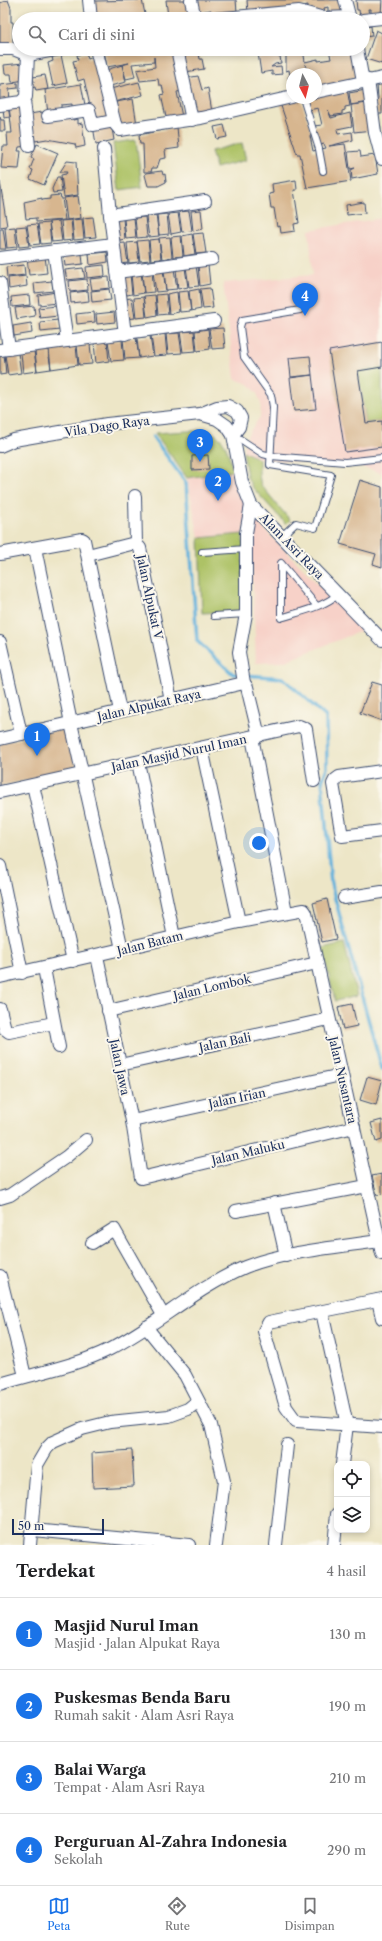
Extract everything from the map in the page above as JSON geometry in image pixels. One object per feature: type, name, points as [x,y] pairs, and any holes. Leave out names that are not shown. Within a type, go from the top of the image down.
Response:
[{"type":"street","points":[[89,0],[90,12]]},
{"type":"street","points":[[191,0],[194,12]]},
{"type":"street","points":[[345,0],[348,12]]},
{"type":"street","points":[[288,12],[303,12]]},
{"type":"street","points":[[370,19],[382,18]]},
{"type":"street","points":[[0,49],[12,50]]},
{"type":"street","points":[[28,56],[27,92],[24,100],[29,146]]},
{"type":"street","points":[[98,56],[114,121],[117,128],[123,130],[192,120],[286,98]]},
{"type":"street","points":[[178,56],[192,120]]},
{"type":"street","points":[[358,56],[382,159]]},
{"type":"street","points":[[322,91],[382,78]]},
{"type":"street","points":[[0,105],[24,100]]},
{"type":"street","points":[[48,116],[89,110],[93,125],[114,121]]},
{"type":"street","points":[[104,149],[113,244],[125,334]]},
{"type":"street","points":[[110,215],[205,202]]},
{"type":"street","points":[[0,258],[113,244]]},
{"type":"street","points":[[54,252],[67,341]]},
{"type":"street","points":[[117,272],[212,259]]},
{"type":"street","points":[[0,284],[4,350],[214,321]]},
{"type":"street","name":"Vila Dago Raya","points":[[0,446],[14,440],[107,424],[200,414],[217,407],[228,406],[237,411],[241,418],[239,427],[233,435],[227,426],[217,419],[200,414]]},
{"type":"street","name":"Alam Asri Raya","points":[[233,435],[242,482],[251,505],[382,640]]},
{"type":"street","name":"Vila Dago Raya","points":[[0,437],[14,440]]},
{"type":"street","points":[[135,496],[136,544]]},
{"type":"street","points":[[251,505],[246,533],[246,614],[239,652],[244,683],[247,687],[286,912]]},
{"type":"street","points":[[0,554],[82,538],[86,542],[120,711]]},
{"type":"street","name":"Jalan Alpukat V","points":[[88,554],[131,544],[136,544],[140,548],[171,700]]},
{"type":"street","points":[[35,548],[71,723],[122,949]]},
{"type":"street","points":[[0,642],[21,734]]},
{"type":"street","name":"Jalan Alpukat Raya","points":[[0,739],[244,683]]},
{"type":"street","name":"Jalan Masjid Nurul Iman","points":[[0,792],[255,737],[299,726],[306,729],[314,781]]},
{"type":"street","points":[[202,748],[239,922]]},
{"type":"street","points":[[138,762],[174,937]]},
{"type":"street","points":[[382,771],[339,777],[333,784],[342,836],[382,831]]},
{"type":"street","points":[[33,785],[73,961]]},
{"type":"street","points":[[0,866],[22,973]]},
{"type":"street","points":[[344,898],[382,896]]},
{"type":"street","name":"Jalan Batam","points":[[0,977],[300,909]]},
{"type":"street","name":"Jalan Nusantara","points":[[300,909],[304,910],[306,913],[382,1254]]},
{"type":"street","name":"Jalan Jawa","points":[[97,956],[132,1121],[141,1178]]},
{"type":"street","name":"Jalan Lombok","points":[[108,1011],[317,963]]},
{"type":"street","points":[[44,968],[59,1048]]},
{"type":"street","points":[[0,1008],[4,1029],[9,1032],[54,1023]]},
{"type":"street","name":"Jalan Bali","points":[[120,1065],[329,1019]]},
{"type":"street","name":"Jalan Irian","points":[[132,1121],[341,1075]]},
{"type":"street","name":"Jalan Maluku","points":[[141,1178],[354,1127]]},
{"type":"street","points":[[0,1198],[16,1191],[66,1157],[86,1140]]},
{"type":"street","points":[[236,1211],[367,1186]]},
{"type":"street","points":[[274,1203],[286,1256]]},
{"type":"street","points":[[92,1243],[114,1229],[163,1315]]},
{"type":"street","points":[[0,1384],[88,1359],[110,1349],[146,1327],[202,1289],[246,1267],[286,1256],[379,1241]]},
{"type":"street","points":[[0,1276],[3,1297],[25,1376]]},
{"type":"street","points":[[382,1318],[380,1300],[269,1322],[264,1331],[286,1407],[296,1421],[382,1427]]},
{"type":"street","points":[[322,1312],[347,1425],[342,1461]]},
{"type":"street","points":[[146,1327],[185,1375],[211,1425],[224,1481],[216,1545]]},
{"type":"street","points":[[30,1545],[33,1530],[36,1465],[47,1448],[53,1442],[82,1429],[110,1422],[169,1416],[188,1409],[198,1401]]},
{"type":"street","points":[[276,1545],[287,1444]]},
{"type":"street","points":[[33,1530],[190,1545]]},
{"type":"street","points":[[334,1545],[335,1533]]},
{"type":"lane","points":[[305,104],[319,149],[323,171]]},
{"type":"lane","points":[[282,536],[296,523],[315,528],[331,475],[270,465],[272,456],[273,407],[271,395],[244,357],[240,327],[242,320],[300,310]]},
{"type":"lane","points":[[233,435],[263,454],[272,456],[345,462],[382,458]]},
{"type":"lane","points":[[202,552],[246,549]]},
{"type":"lane","points":[[316,605],[281,563],[281,618],[316,605],[332,599],[338,594]]},
{"type":"lane","points":[[214,616],[246,614]]},
{"type":"shaded area","points":[[382,218],[382,473],[358,466],[259,459],[243,451],[248,434],[260,417],[261,404],[257,393],[249,384],[235,379],[223,283],[313,275],[309,230]]},
{"type":"shaded area","points":[[233,471],[241,496],[248,505],[243,534],[199,538],[187,478]]},
{"type":"shaded area","points":[[255,520],[333,599],[361,631],[283,662],[256,663],[251,535]]},
{"type":"green space","points":[[136,140],[142,187],[119,190],[113,143]]},
{"type":"green space","points":[[242,143],[246,160],[216,168],[211,151]]},
{"type":"green space","points":[[382,367],[382,421],[366,423],[358,371]]},
{"type":"green space","points":[[204,430],[212,433],[222,440],[227,450],[233,471],[187,478],[155,433]]},
{"type":"green space","points":[[243,451],[259,459],[259,475],[261,485],[290,520],[286,524],[252,487],[247,477]]},
{"type":"green space","points":[[243,534],[242,611],[202,613],[199,538]]},
{"type":"green space","points":[[344,943],[357,996],[335,1001],[322,948]]},
{"type":"building","points":[[8,0],[11,8],[12,43],[0,44],[0,3]]},
{"type":"building","points":[[142,0],[145,12],[95,12],[95,1]]},
{"type":"building","points":[[166,0],[189,0],[190,12],[167,12]]},
{"type":"building","points":[[197,0],[236,0],[237,12],[211,12],[211,10],[198,12]]},
{"type":"building","points":[[247,0],[342,0],[343,12],[328,12],[328,7],[324,8],[325,12],[314,12],[308,10],[308,5],[278,11],[248,12]]},
{"type":"building","points":[[356,0],[382,0],[381,14],[371,15],[371,9],[368,9],[368,12],[359,12],[359,10],[357,10]]},
{"type":"building","points":[[370,26],[372,36],[370,36]]},
{"type":"building","points":[[376,30],[382,33],[382,64],[366,59],[367,56],[370,56],[370,47]]},
{"type":"building","points":[[61,56],[67,83],[53,86],[48,63],[53,61],[52,57]]},
{"type":"building","points":[[77,56],[87,56],[88,59],[93,57],[109,120],[94,124],[84,79],[78,81],[73,61],[78,60]]},
{"type":"building","points":[[105,56],[175,56],[182,91],[177,92],[182,117],[174,119],[174,116],[166,117],[161,95],[164,94],[162,85],[159,85],[158,79],[140,81],[137,70],[155,67],[154,57],[154,62],[132,64],[135,77],[126,79],[122,65],[129,63],[107,67]]},
{"type":"building","points":[[182,56],[199,56],[200,59],[202,59],[204,69],[185,72]]},
{"type":"building","points":[[258,56],[280,56],[281,63],[275,64],[271,67],[281,66],[282,74],[272,75],[272,71],[261,73]]},
{"type":"building","points":[[286,56],[304,56],[305,62],[318,59],[318,61],[331,59],[330,56],[353,56],[357,77],[349,79],[350,81],[322,88],[322,68],[306,68],[305,64],[306,68],[286,68]]},
{"type":"building","points":[[23,63],[25,80],[12,82],[11,74],[5,74],[4,65]]},
{"type":"building","points":[[122,65],[126,82],[110,86],[106,70]]},
{"type":"building","points":[[45,75],[48,89],[36,91],[35,87],[32,88],[31,83],[34,82],[33,77]]},
{"type":"building","points":[[198,76],[202,90],[208,88],[212,112],[198,115],[197,112],[194,112],[186,78]]},
{"type":"building","points":[[139,82],[143,95],[114,102],[110,89]]},
{"type":"building","points":[[18,83],[18,88],[9,89],[10,101],[0,102],[0,85]]},
{"type":"building","points":[[382,83],[382,114],[377,114],[374,100],[377,100],[378,98],[377,84]]},
{"type":"building","points":[[81,84],[85,105],[72,107],[72,104],[61,105],[61,111],[48,113],[45,90]]},
{"type":"building","points":[[347,89],[350,106],[345,107],[342,114],[331,116],[328,110],[331,118],[350,113],[352,126],[337,129],[338,134],[352,132],[353,140],[329,146],[345,144],[351,181],[307,188],[300,154],[297,154],[280,103],[286,102],[286,104],[303,104],[312,135],[310,136],[313,151],[326,148],[324,144],[320,145],[314,126],[322,125],[318,108],[309,110],[308,104],[322,104],[322,93]]},
{"type":"building","points":[[366,90],[368,102],[351,105],[349,93]]},
{"type":"building","points":[[133,99],[137,125],[120,124],[116,102]]},
{"type":"building","points":[[368,103],[372,130],[354,132],[351,105]]},
{"type":"building","points":[[22,105],[27,146],[19,147],[18,151],[21,151],[19,169],[1,168],[3,146],[8,146],[7,133],[12,133],[9,106]]},
{"type":"building","points":[[8,107],[10,117],[4,118],[3,108]]},
{"type":"building","points":[[42,112],[44,122],[63,119],[72,115],[73,120],[78,119],[78,124],[82,123],[85,146],[76,148],[75,144],[47,139],[35,141],[30,114]]},
{"type":"building","points":[[0,117],[1,120],[4,120],[5,131],[0,131]]},
{"type":"building","points":[[111,123],[114,140],[96,144],[93,126]]},
{"type":"building","points":[[224,125],[227,137],[217,139],[214,127]]},
{"type":"building","points":[[177,127],[179,148],[165,150],[166,158],[160,159],[157,168],[152,168],[151,172],[144,172],[143,144],[140,144],[139,135]]},
{"type":"building","points":[[37,144],[58,153],[44,185],[30,179],[33,170],[30,169],[34,159],[31,157]]},
{"type":"building","points":[[360,151],[361,157],[375,155],[378,174],[352,179],[351,170],[355,168],[350,169],[348,152]]},
{"type":"building","points":[[67,161],[76,162],[78,195],[64,197],[61,175],[66,174],[67,172],[60,172]]},
{"type":"building","points":[[162,171],[163,175],[165,174],[166,182],[158,186],[148,186],[145,175],[146,173]]},
{"type":"building","points":[[57,177],[60,177],[62,192],[53,193],[52,189]]},
{"type":"building","points":[[296,180],[297,190],[294,190],[299,223],[294,224],[295,231],[281,233],[280,226],[277,227],[274,208],[271,208],[269,194],[273,193],[272,184]]},
{"type":"building","points":[[0,182],[7,226],[0,227]]},
{"type":"building","points":[[60,195],[62,198],[65,220],[36,222],[36,218],[26,219],[24,202],[42,198],[42,200],[50,199],[50,196]]},
{"type":"building","points":[[78,196],[81,218],[67,220],[64,198]]},
{"type":"building","points":[[364,202],[365,213],[347,215],[346,205]]},
{"type":"building","points":[[201,210],[203,229],[193,231],[191,211]]},
{"type":"building","points":[[189,211],[192,231],[182,232],[179,212]]},
{"type":"building","points":[[178,213],[181,232],[171,234],[168,214]]},
{"type":"building","points":[[167,214],[169,234],[159,235],[157,215]]},
{"type":"building","points":[[156,215],[159,236],[149,237],[146,217]]},
{"type":"building","points":[[93,217],[96,237],[85,238],[83,218]]},
{"type":"building","points":[[145,217],[147,237],[137,238],[135,218]]},
{"type":"building","points":[[134,218],[136,238],[126,239],[124,219]]},
{"type":"building","points":[[82,219],[84,239],[74,240],[72,220]]},
{"type":"building","points":[[123,219],[125,239],[115,241],[112,221]]},
{"type":"building","points":[[71,220],[73,240],[63,241],[61,221]]},
{"type":"building","points":[[59,221],[62,241],[52,242],[49,222]]},
{"type":"building","points":[[49,223],[51,243],[41,244],[38,224]]},
{"type":"building","points":[[37,224],[40,244],[30,245],[27,225]]},
{"type":"building","points":[[26,226],[29,246],[19,247],[16,227]]},
{"type":"building","points":[[15,227],[17,247],[7,248],[5,228]]},
{"type":"building","points":[[0,229],[3,229],[6,249],[0,249]]},
{"type":"building","points":[[203,233],[206,253],[196,254],[193,234]]},
{"type":"building","points":[[192,234],[195,254],[184,256],[182,236]]},
{"type":"building","points":[[181,236],[183,256],[173,257],[171,237]]},
{"type":"building","points":[[170,237],[172,257],[162,259],[159,238]]},
{"type":"building","points":[[159,239],[161,259],[151,260],[149,240]]},
{"type":"building","points":[[148,240],[150,260],[140,261],[137,241]]},
{"type":"building","points":[[137,242],[139,262],[129,263],[127,243]]},
{"type":"building","points":[[125,243],[128,263],[118,264],[115,244]]},
{"type":"building","points":[[107,252],[108,262],[90,265],[89,254]]},
{"type":"building","points":[[82,254],[83,264],[65,266],[64,256]]},
{"type":"building","points":[[45,256],[47,273],[29,275],[27,258]]},
{"type":"building","points":[[24,265],[25,275],[7,277],[6,267]]},
{"type":"building","points":[[104,265],[105,276],[87,278],[86,267]]},
{"type":"building","points":[[208,265],[210,284],[200,286],[198,266]]},
{"type":"building","points":[[196,266],[199,286],[189,287],[186,267]]},
{"type":"building","points":[[83,268],[85,278],[67,280],[65,270]]},
{"type":"building","points":[[185,268],[188,287],[178,289],[176,269]]},
{"type":"building","points":[[174,269],[177,289],[166,290],[164,270]]},
{"type":"building","points":[[163,270],[166,291],[156,292],[153,272]]},
{"type":"building","points":[[152,272],[154,292],[144,293],[142,273]]},
{"type":"building","points":[[141,273],[144,293],[133,295],[131,274]]},
{"type":"building","points":[[130,274],[132,294],[122,296],[120,276]]},
{"type":"building","points":[[26,276],[27,286],[9,289],[8,278]]},
{"type":"building","points":[[109,277],[110,288],[92,290],[90,279]]},
{"type":"building","points":[[87,279],[88,290],[70,292],[69,281]]},
{"type":"building","points":[[52,281],[53,291],[35,293],[34,283]]},
{"type":"building","points":[[210,288],[213,308],[203,309],[200,289]]},
{"type":"building","points":[[109,289],[111,300],[92,302],[91,291]]},
{"type":"building","points":[[199,289],[201,309],[191,311],[189,291]]},
{"type":"building","points":[[88,291],[89,301],[71,303],[70,293]]},
{"type":"building","points":[[188,291],[191,311],[180,312],[178,292]]},
{"type":"building","points":[[56,292],[57,303],[39,305],[38,295]]},
{"type":"building","points":[[177,292],[179,312],[169,314],[167,294]]},
{"type":"building","points":[[166,294],[168,314],[158,315],[156,295]]},
{"type":"building","points":[[29,295],[30,305],[12,307],[11,297]]},
{"type":"building","points":[[155,295],[157,315],[147,317],[144,296]]},
{"type":"building","points":[[144,297],[146,317],[136,318],[134,298]]},
{"type":"building","points":[[132,298],[135,318],[125,319],[122,299]]},
{"type":"building","points":[[34,306],[35,316],[17,319],[15,308]]},
{"type":"building","points":[[56,306],[58,316],[40,318],[38,308]]},
{"type":"building","points":[[94,312],[95,322],[77,324],[76,314]]},
{"type":"building","points":[[114,312],[115,322],[97,324],[96,314]]},
{"type":"building","points":[[58,320],[60,330],[41,332],[40,322]]},
{"type":"building","points":[[31,323],[32,333],[14,336],[13,326]]},
{"type":"building","points":[[223,328],[225,348],[212,349],[209,329]]},
{"type":"building","points":[[208,329],[210,349],[197,351],[195,331]]},
{"type":"building","points":[[194,331],[196,351],[183,352],[180,332]]},
{"type":"building","points":[[179,333],[182,353],[168,354],[166,334]]},
{"type":"building","points":[[165,334],[167,355],[154,356],[151,336]]},
{"type":"building","points":[[150,336],[153,356],[139,358],[137,338]]},
{"type":"building","points":[[136,338],[139,358],[125,359],[123,339]]},
{"type":"building","points":[[122,340],[124,360],[111,361],[108,341]]},
{"type":"building","points":[[107,341],[109,361],[96,363],[94,343]]},
{"type":"building","points":[[382,342],[382,367],[358,371],[366,423],[382,421],[382,447],[345,452],[329,351]]},
{"type":"building","points":[[90,344],[92,364],[79,365],[77,345]]},
{"type":"building","points":[[76,346],[78,365],[51,369],[49,349]]},
{"type":"building","points":[[48,350],[51,369],[37,371],[35,351]]},
{"type":"building","points":[[34,351],[37,371],[23,373],[21,353]]},
{"type":"building","points":[[18,353],[21,373],[8,375],[5,355]]},
{"type":"building","points":[[4,354],[6,374],[0,375],[0,355]]},
{"type":"building","points":[[310,356],[312,375],[291,377],[289,358]]},
{"type":"building","points":[[312,375],[316,409],[294,411],[290,378]]},
{"type":"building","points":[[208,455],[209,469],[192,470],[192,456]]},
{"type":"building","points":[[360,480],[382,487],[382,567],[373,564],[376,554],[340,544]]},
{"type":"building","points":[[372,682],[382,685],[382,721],[360,713]]},
{"type":"building","points":[[68,728],[77,770],[0,786],[0,743]]},
{"type":"building","points":[[327,899],[336,939],[322,942],[313,903]]},
{"type":"building","points":[[352,1004],[357,1026],[343,1029],[338,1007]]},
{"type":"building","points":[[367,1077],[382,1081],[376,1105],[360,1100]]},
{"type":"building","points":[[382,1120],[382,1140],[376,1142],[371,1123]]},
{"type":"building","points":[[382,1174],[382,1194],[377,1195],[372,1176]]},
{"type":"building","points":[[132,1450],[134,1486],[93,1488],[92,1453]]},
{"type":"waterway","points":[[153,437],[186,483],[197,641],[233,674],[283,678],[326,717],[327,768],[322,781],[331,884],[382,1069]]},
{"type":"place","name":"Perguruan Al-Zahra Indonesia","points":[[305,316]]},
{"type":"place","name":"Balai Warga","points":[[200,462]]},
{"type":"place","name":"Puskesmas Benda Baru","points":[[218,501]]},
{"type":"place","name":"Masjid Nurul Iman","points":[[37,756]]}]
